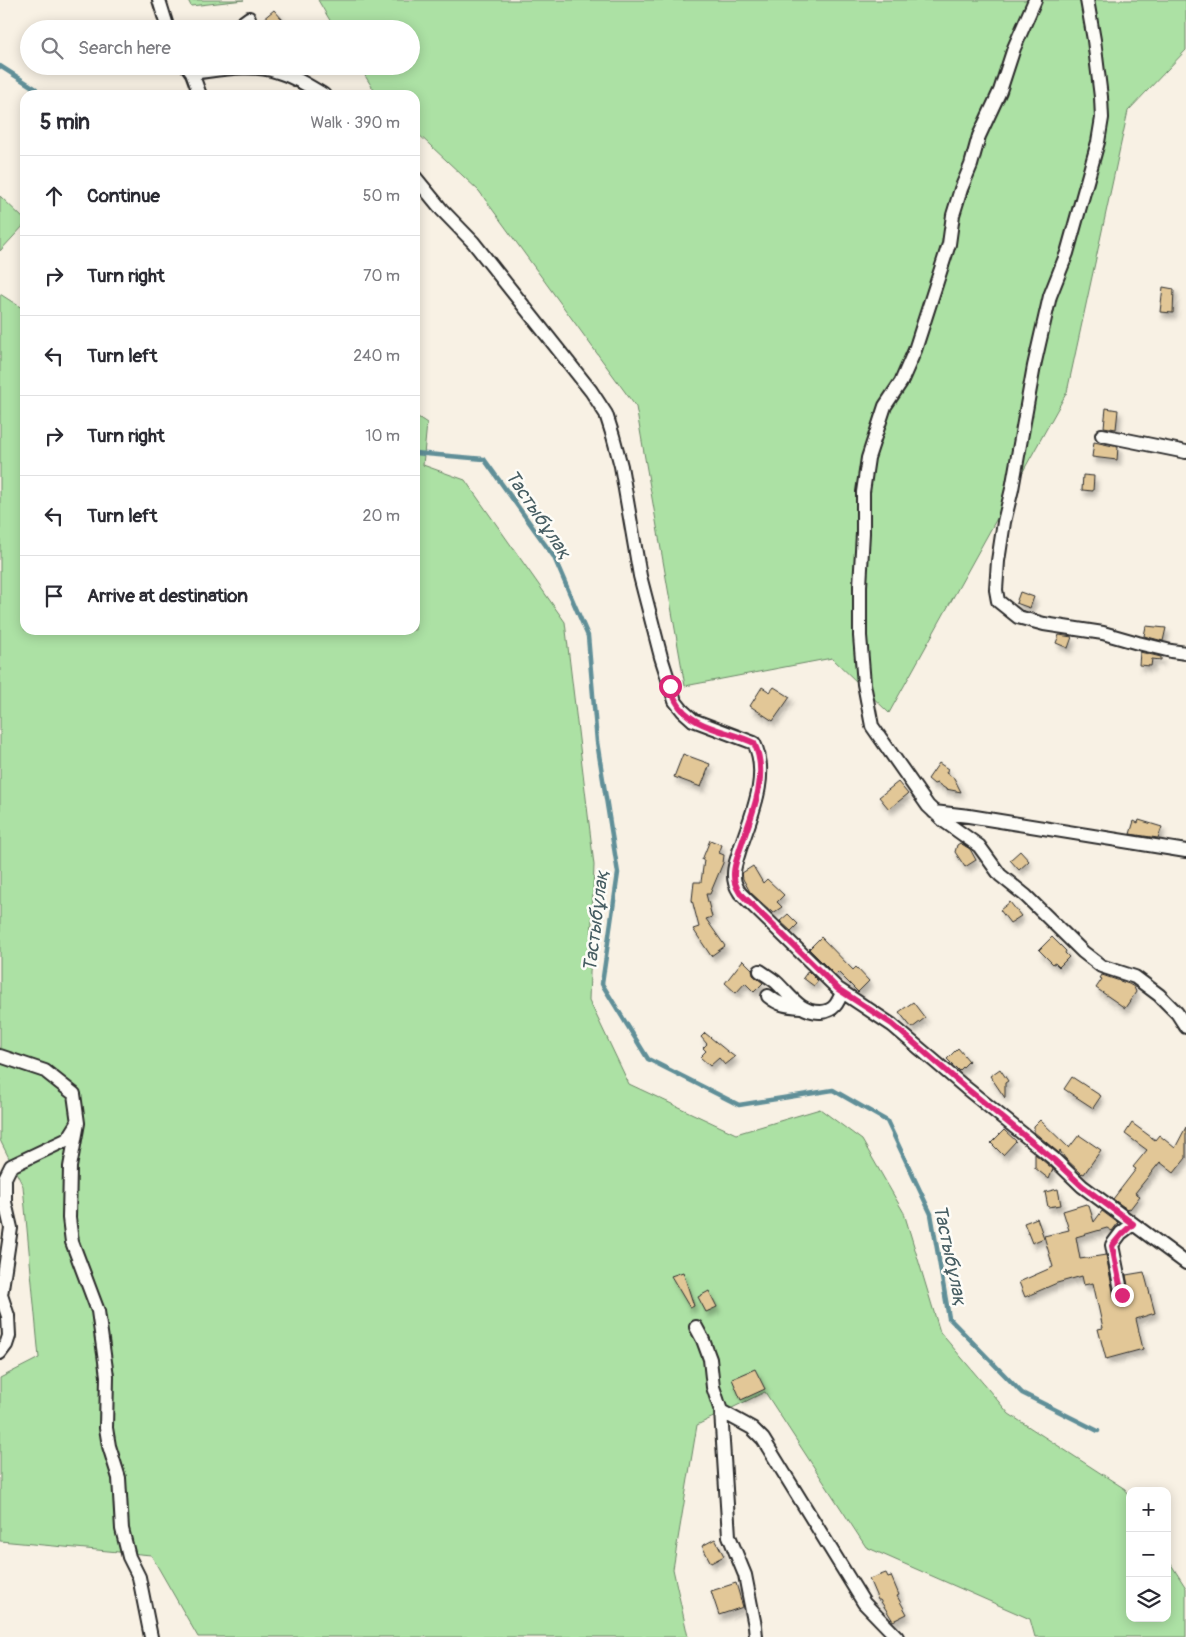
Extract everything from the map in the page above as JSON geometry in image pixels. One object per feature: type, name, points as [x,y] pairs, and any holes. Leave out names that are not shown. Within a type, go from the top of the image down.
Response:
[{"type":"street","points":[[159,0],[165,20]]},
{"type":"street","points":[[1035,0],[1014,48],[1000,91],[979,136],[971,165],[960,189],[953,215],[949,244],[915,350],[901,382],[886,406],[868,458],[863,492],[860,586],[860,636],[864,684],[872,726],[928,806],[979,846],[1000,875],[1026,896],[1083,952],[1101,966],[1134,977],[1153,990],[1177,1013],[1186,1027]]},
{"type":"street","points":[[1087,0],[1095,48],[1102,118],[1098,142],[1067,253],[1050,296],[1034,366],[1012,489],[1002,532],[996,590],[998,601],[1018,617],[1044,624],[1103,633],[1186,653]]},
{"type":"street","points":[[191,75],[198,90]]},
{"type":"street","points":[[286,75],[316,90]]},
{"type":"street","points":[[420,183],[442,210],[473,242],[591,391],[606,414],[614,436],[621,466],[640,576],[661,657],[675,701],[693,720],[754,743],[759,753],[759,783],[749,823],[735,865],[735,883],[740,893],[749,904],[842,992],[892,1024],[1054,1160],[1082,1186],[1186,1263]]},
{"type":"street","points":[[1102,435],[1186,452]]},
{"type":"street","points":[[934,812],[1186,851]]},
{"type":"street","points":[[760,971],[778,984],[801,1007]]},
{"type":"street","points":[[768,996],[776,1003],[785,1006],[801,1007],[813,1012],[828,1011],[837,1004],[842,992]]},
{"type":"street","points":[[0,1056],[45,1071],[74,1094],[78,1123],[70,1167],[69,1218],[72,1242],[98,1311],[107,1376],[106,1428],[109,1446],[119,1478],[122,1529],[129,1557],[139,1577],[151,1637]]},
{"type":"street","points":[[0,1353],[6,1345],[9,1336],[8,1316],[1,1295],[11,1228],[5,1202],[4,1178],[11,1166],[68,1139],[78,1123]]},
{"type":"street","points":[[1122,1295],[1112,1246],[1133,1224]]},
{"type":"street","points":[[696,1327],[710,1360],[713,1387],[721,1411],[729,1536],[745,1575],[756,1637]]},
{"type":"street","points":[[721,1411],[752,1428],[763,1439],[864,1603],[897,1637]]},
{"type":"green space","points":[[188,0],[244,0],[191,6]]},
{"type":"green space","points":[[318,0],[1186,0],[1186,50],[1128,111],[1067,392],[889,713],[832,658],[685,686],[636,407],[479,191],[420,136],[420,90],[374,90],[365,75],[420,75],[420,20],[330,20]]},
{"type":"green space","points":[[0,196],[20,215],[20,229],[0,251]]},
{"type":"green space","points":[[0,294],[20,307],[20,635],[420,635],[420,418],[427,423],[423,465],[465,480],[565,622],[594,865],[589,1000],[629,1084],[736,1134],[820,1109],[862,1140],[904,1213],[940,1332],[1009,1414],[1126,1490],[1126,1622],[1171,1622],[1171,1564],[1186,1588],[1186,1637],[1035,1637],[1030,1619],[866,1547],[765,1392],[697,1425],[673,1569],[688,1637],[198,1637],[151,1555],[0,1541],[0,1378],[39,1358],[23,1186],[0,1140]]},
{"type":"building","points":[[274,10],[283,20],[262,20]]},
{"type":"building","points":[[1163,287],[1174,289],[1173,313],[1160,312]]},
{"type":"building","points":[[1106,408],[1118,410],[1116,429],[1104,427]]},
{"type":"building","points":[[1094,442],[1118,447],[1117,460],[1092,457]]},
{"type":"building","points":[[1083,475],[1094,476],[1093,491],[1082,490]]},
{"type":"building","points":[[1020,592],[1034,597],[1030,608],[1016,603]]},
{"type":"building","points":[[1146,626],[1166,628],[1163,641],[1144,636]]},
{"type":"building","points":[[1059,635],[1072,637],[1068,648],[1056,643]]},
{"type":"building","points":[[1140,652],[1161,657],[1161,660],[1152,659],[1151,666],[1139,665]]},
{"type":"building","points":[[762,687],[770,692],[774,687],[790,697],[773,721],[750,706]]},
{"type":"building","points":[[683,754],[710,764],[701,787],[674,777]]},
{"type":"building","points":[[939,763],[948,769],[946,773],[954,778],[961,792],[946,789],[928,779]]},
{"type":"building","points":[[898,782],[908,794],[889,809],[879,797]]},
{"type":"building","points":[[1139,820],[1162,827],[1158,838],[1130,834],[1134,821],[1138,823]]},
{"type":"building","points":[[710,840],[722,845],[719,853],[724,855],[723,863],[710,894],[706,894],[712,917],[706,919],[725,946],[711,956],[693,929],[699,927],[692,900],[694,882],[701,882],[704,860],[702,860]]},
{"type":"building","points":[[960,843],[970,849],[976,860],[965,867],[955,852],[957,845]]},
{"type":"building","points":[[1020,851],[1029,861],[1019,870],[1010,860]]},
{"type":"building","points":[[753,866],[763,883],[767,879],[784,895],[777,902],[782,907],[773,913],[750,892],[743,879],[742,873]]},
{"type":"building","points":[[1010,902],[1021,916],[1010,923],[1000,910]]},
{"type":"building","points":[[788,914],[798,924],[791,931],[780,921]]},
{"type":"building","points":[[821,937],[853,970],[856,967],[869,981],[858,992],[838,972],[835,975],[809,949]]},
{"type":"building","points":[[1052,937],[1066,951],[1065,953],[1069,957],[1059,967],[1055,963],[1053,964],[1039,950]]},
{"type":"building","points":[[743,960],[752,969],[753,975],[763,983],[754,992],[745,983],[736,993],[725,983]]},
{"type":"building","points":[[808,971],[818,981],[814,986],[803,978]]},
{"type":"building","points":[[1102,975],[1134,987],[1136,992],[1125,1008],[1096,988],[1102,979],[1100,978]]},
{"type":"building","points":[[913,1002],[925,1018],[912,1028],[899,1012]]},
{"type":"building","points":[[705,1033],[735,1057],[725,1065],[719,1058],[710,1066],[700,1057],[706,1051],[703,1048],[707,1044],[701,1037]]},
{"type":"building","points":[[958,1048],[969,1061],[959,1071],[947,1059]]},
{"type":"building","points":[[1000,1069],[1008,1081],[1005,1083],[1005,1098],[990,1076]]},
{"type":"building","points":[[1072,1077],[1101,1096],[1093,1108],[1064,1089]]},
{"type":"building","points":[[1040,1120],[1069,1148],[1079,1135],[1101,1150],[1084,1174],[1065,1158],[1060,1151],[1059,1153],[1034,1132],[1034,1126]]},
{"type":"building","points":[[1132,1123],[1155,1140],[1159,1135],[1175,1148],[1186,1127],[1186,1158],[1174,1173],[1160,1162],[1135,1193],[1140,1196],[1130,1209],[1127,1209],[1113,1199],[1136,1169],[1133,1167],[1147,1150],[1125,1134]]},
{"type":"building","points":[[1004,1130],[1016,1141],[1003,1155],[991,1143]]},
{"type":"building","points":[[1035,1154],[1053,1169],[1049,1179],[1035,1168]]},
{"type":"building","points":[[1058,1189],[1061,1205],[1048,1207],[1045,1192]]},
{"type":"building","points":[[1086,1204],[1089,1206],[1094,1222],[1102,1211],[1118,1223],[1112,1231],[1107,1228],[1076,1237],[1080,1259],[1106,1255],[1114,1297],[1120,1303],[1127,1301],[1130,1297],[1126,1275],[1144,1272],[1155,1313],[1136,1319],[1143,1349],[1106,1359],[1098,1329],[1103,1328],[1093,1283],[1084,1285],[1082,1276],[1057,1283],[1025,1297],[1019,1282],[1053,1267],[1044,1236],[1069,1230],[1063,1211]]},
{"type":"building","points":[[1037,1218],[1044,1238],[1032,1243],[1024,1223]]},
{"type":"building","points":[[683,1272],[694,1306],[690,1308],[671,1276]]},
{"type":"building","points":[[709,1291],[717,1307],[706,1312],[698,1297]]},
{"type":"building","points":[[755,1369],[765,1389],[741,1400],[732,1379]]},
{"type":"building","points":[[715,1539],[724,1556],[711,1563],[702,1546]]},
{"type":"building","points":[[886,1573],[888,1577],[891,1576],[899,1595],[897,1596],[907,1614],[893,1621],[880,1600],[878,1600],[869,1579]]},
{"type":"building","points":[[736,1583],[743,1607],[719,1615],[711,1591]]},
{"type":"waterway","name":"Тастыбұлақ","points":[[0,66],[36,90]]},
{"type":"waterway","name":"Тастыбұлақ","points":[[420,453],[484,459],[554,557],[588,636],[597,742],[618,873],[602,984],[648,1059],[739,1105],[833,1090],[887,1121],[931,1214],[949,1318],[1022,1393],[1098,1431]]},
{"type":"route","points":[[670,686],[675,701],[693,720],[754,743],[759,753],[759,783],[749,823],[735,865],[735,883],[740,893],[749,904],[838,989],[892,1024],[1024,1137],[1054,1160],[1082,1186],[1133,1224],[1112,1246],[1122,1295]]}]
